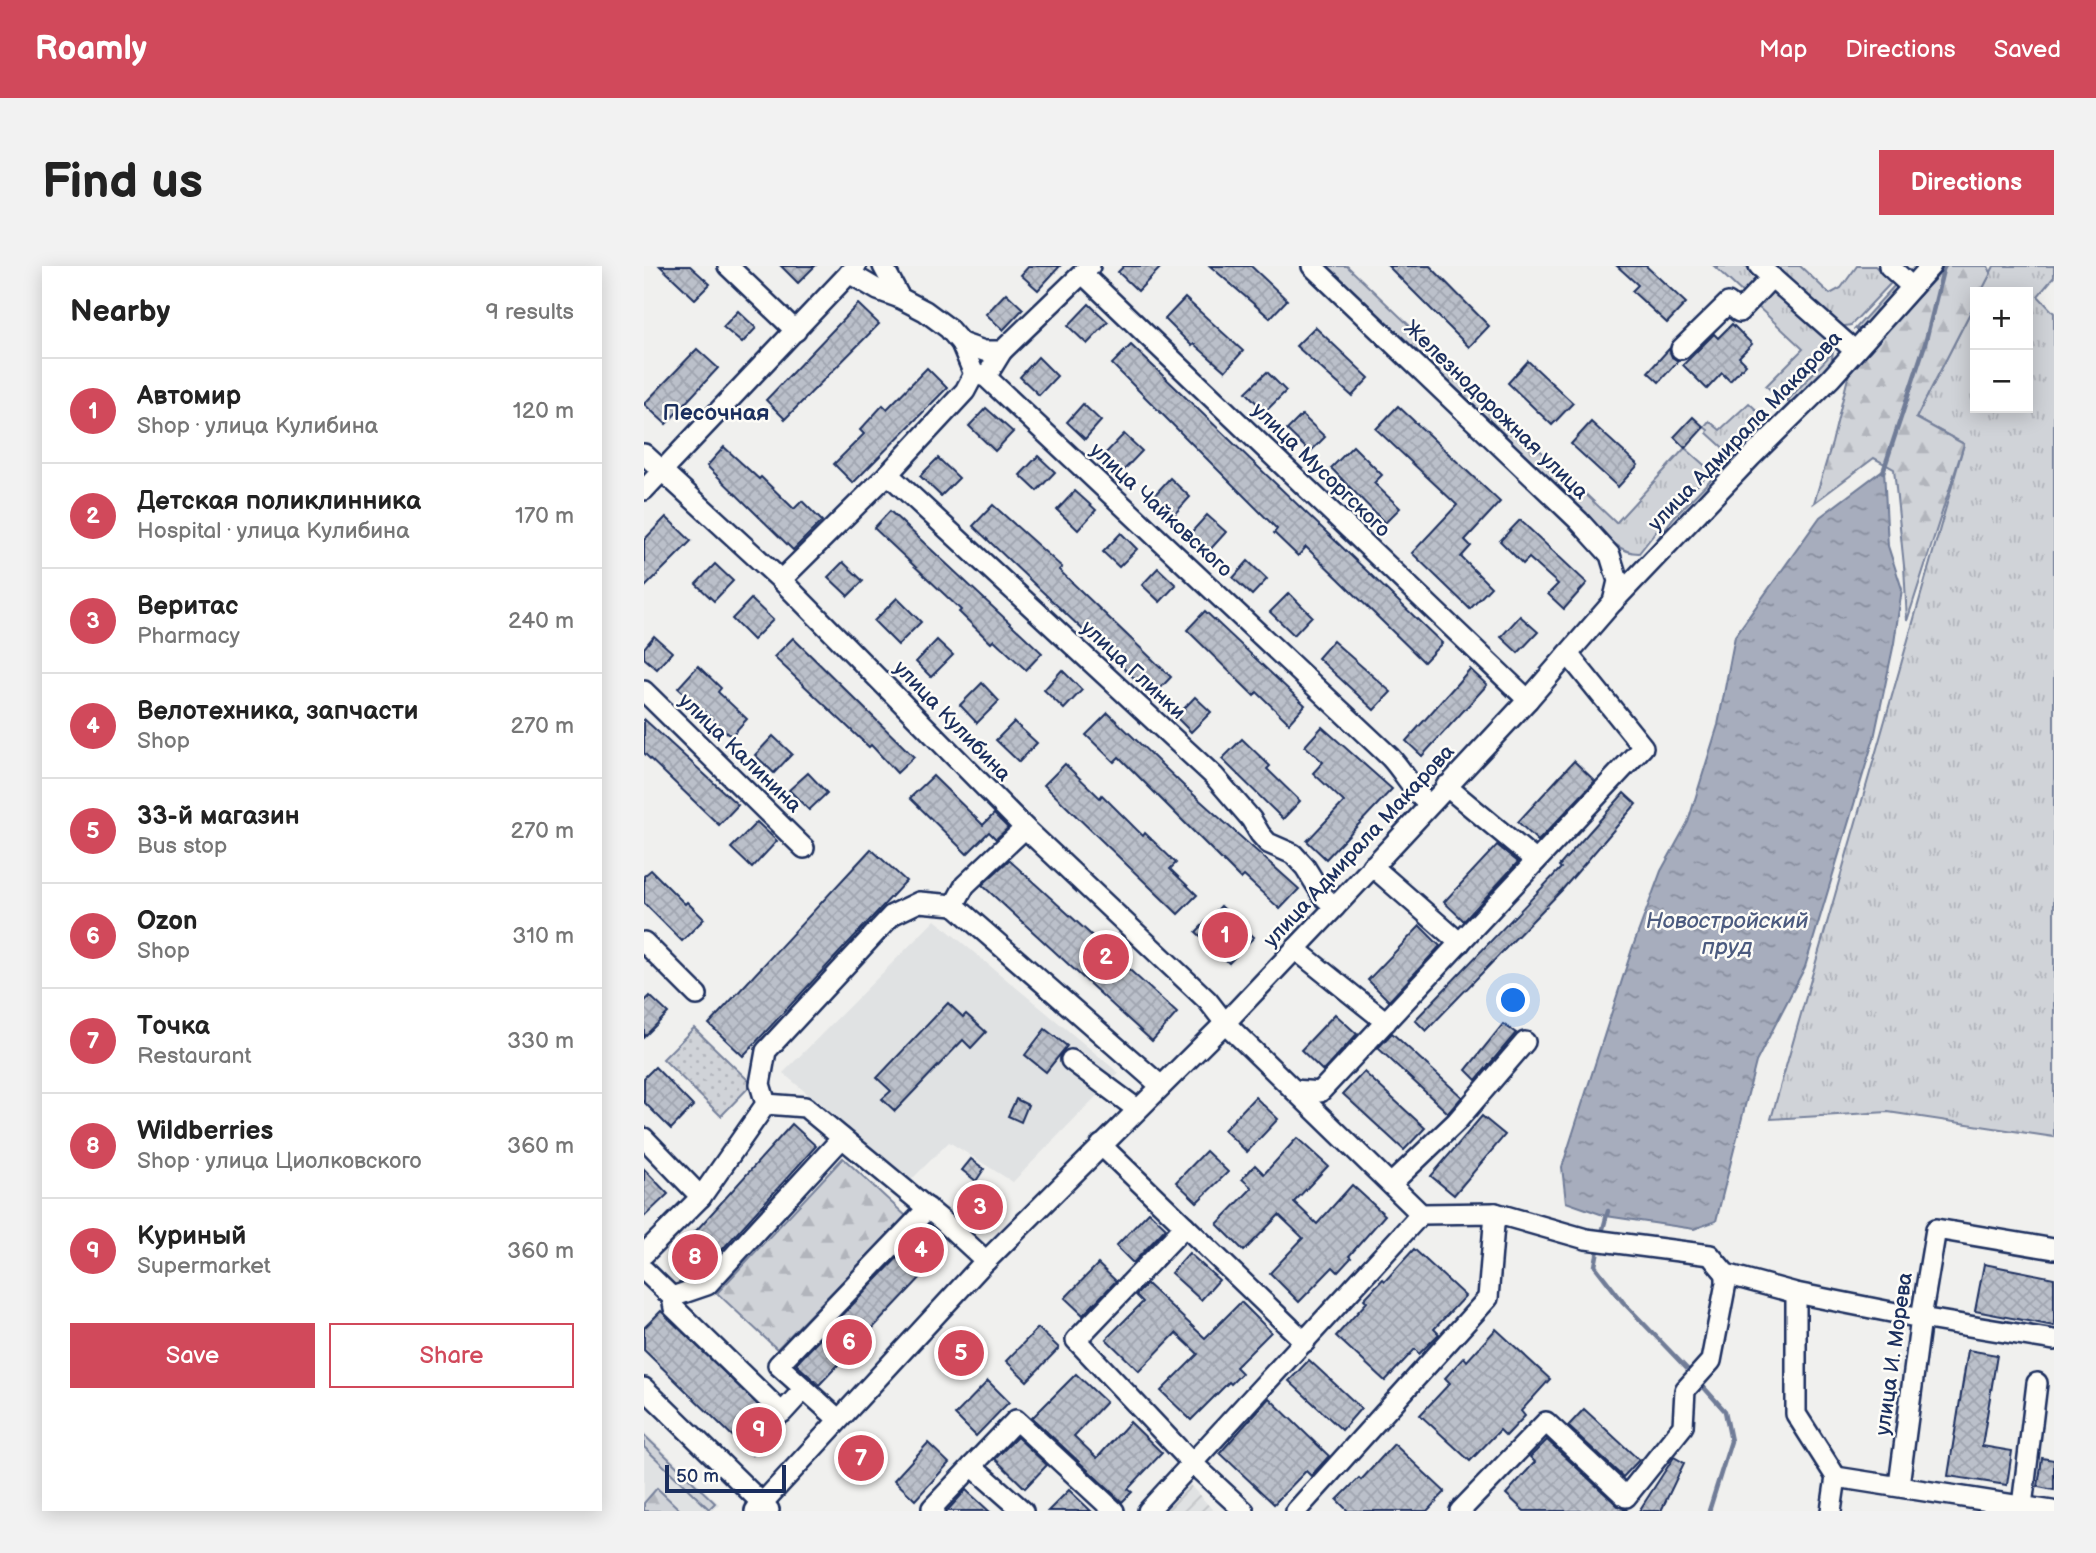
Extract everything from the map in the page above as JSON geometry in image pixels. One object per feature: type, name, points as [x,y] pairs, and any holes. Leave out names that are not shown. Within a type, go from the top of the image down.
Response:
[{"type":"street","points":[[728,266],[796,331]]},
{"type":"street","points":[[883,266],[900,298]]},
{"type":"street","name":"Железнодорожная улица","points":[[1312,266],[1579,521],[1610,555],[1618,580],[1612,603]]},
{"type":"street","points":[[1889,266],[1912,287]]},
{"type":"street","name":"улица Адмирала Макарова","points":[[762,1508],[838,1419],[986,1261],[1225,1023],[1528,700],[1612,603],[1751,457],[1831,378],[1931,266]]},
{"type":"street","points":[[1681,349],[1728,303],[1739,312],[1762,269],[1854,350]]},
{"type":"street","points":[[644,490],[852,270]]},
{"type":"street","name":"улица Чайковского","points":[[852,270],[878,290],[900,298],[933,316],[948,328],[961,343],[980,376],[1390,757],[1418,795],[1429,805]]},
{"type":"street","name":"улица Мусоргского","points":[[980,376],[1086,270],[1528,700]]},
{"type":"street","points":[[961,343],[984,351],[1002,352]]},
{"type":"street","points":[[781,580],[888,474],[980,376]]},
{"type":"street","name":"улица Кулибина","points":[[644,454],[781,580],[1025,828],[1208,1001],[1225,1023],[1421,1214]]},
{"type":"street","name":"улица Глинки","points":[[888,474],[1214,776],[1268,843],[1293,854],[1335,907]]},
{"type":"street","points":[[1294,1090],[1320,1092],[1643,747],[1568,654]]},
{"type":"street","name":"улица Калинина","points":[[644,691],[804,848]]},
{"type":"street","points":[[1446,786],[1536,861]]},
{"type":"street","points":[[954,905],[965,885],[1025,828]]},
{"type":"street","points":[[1372,866],[1460,943]]},
{"type":"street","points":[[766,1104],[760,1084],[766,1051],[892,915],[919,902],[954,905],[1161,1086]]},
{"type":"street","points":[[644,942],[697,995]]},
{"type":"street","points":[[1295,949],[1386,1023]]},
{"type":"street","points":[[1391,1184],[1457,1121],[1525,1042]]},
{"type":"street","points":[[1071,1060],[1137,1109]]},
{"type":"street","points":[[766,1104],[805,1107],[986,1261]]},
{"type":"street","points":[[644,1254],[701,1197],[766,1104]]},
{"type":"street","points":[[644,1138],[701,1197]]},
{"type":"street","points":[[672,1297],[706,1285],[842,1138]]},
{"type":"street","points":[[1101,1145],[1306,1342]]},
{"type":"street","points":[[838,1419],[778,1365],[928,1209]]},
{"type":"street","points":[[1296,1511],[1488,1298],[1495,1213]]},
{"type":"street","points":[[1147,1511],[1306,1342],[1421,1214],[1495,1213],[1586,1239],[1710,1255],[1726,1273],[1796,1293],[1921,1318],[2054,1340]]},
{"type":"street","points":[[1185,1226],[1076,1340],[1191,1462],[1244,1511]]},
{"type":"street","name":"улица И. Морева","points":[[1899,1485],[1921,1318],[1936,1229],[2054,1249]]},
{"type":"street","points":[[644,1270],[672,1297],[674,1308],[782,1413],[804,1389]]},
{"type":"street","points":[[1460,1511],[1546,1422],[1626,1497],[1683,1426],[1685,1390],[1711,1362],[1726,1273]]},
{"type":"street","points":[[1796,1293],[1796,1414],[1836,1476],[1832,1511]]},
{"type":"street","points":[[2022,1506],[2037,1383]]},
{"type":"street","points":[[644,1388],[762,1508]]},
{"type":"street","points":[[932,1510],[1016,1420],[1114,1511]]},
{"type":"street","points":[[972,1466],[1023,1511]]},
{"type":"street","points":[[1836,1476],[2052,1511]]},
{"type":"shaded area","points":[[935,920],[1119,1073],[1013,1182],[949,1142],[910,1181],[783,1073]]},
{"type":"shaded area","points":[[644,1432],[719,1504],[712,1511],[644,1511]]},
{"type":"shaded area","points":[[1189,1484],[1214,1511],[1163,1511]]},
{"type":"green space","points":[[1328,266],[1347,266],[1616,523],[1685,448],[1711,471],[1670,514],[1639,553],[1622,549]]},
{"type":"green space","points":[[1714,266],[1746,266],[1761,278],[1745,295]]},
{"type":"green space","points":[[1772,266],[1800,266],[1830,294],[1841,288],[1857,266],[1875,266],[1892,282],[1851,325],[1839,327]]},
{"type":"green space","points":[[1947,266],[1988,266],[1991,273],[1984,287],[1970,287],[1970,313],[1916,418],[1964,444],[1907,621],[1894,469],[1874,458],[1814,503],[1850,369]]},
{"type":"green space","points":[[1994,266],[2054,266],[2054,277],[2038,296],[2054,313],[2054,1137],[1888,1112],[1771,1119],[1964,444],[1916,418],[1970,313],[1970,413],[2033,413],[2033,287],[1984,287]]},
{"type":"green space","points":[[1895,285],[1898,290],[1862,329],[1855,329]]},
{"type":"green space","points":[[1772,288],[1828,336],[1830,347],[1781,399],[1766,386],[1803,349],[1756,305]]},
{"type":"green space","points":[[1833,352],[1830,366],[1810,390],[1797,399],[1786,402]]},
{"type":"green space","points":[[1749,403],[1764,417],[1729,453],[1704,427],[1709,421],[1720,430]]},
{"type":"green space","points":[[1715,475],[1716,480],[1649,550],[1674,517]]},
{"type":"green space","points":[[694,1028],[752,1084],[721,1116],[663,1059]]},
{"type":"green space","points":[[843,1158],[906,1216],[777,1349],[717,1293]]},
{"type":"green space","points":[[644,1435],[715,1503],[709,1509],[644,1447]]},
{"type":"green space","points":[[657,1488],[681,1511],[644,1511],[644,1503]]},
{"type":"water","name":"Новостройский пруд","points":[[1884,469],[1888,546],[1902,589],[1894,643],[1874,738],[1805,967],[1756,1062],[1716,1221],[1694,1229],[1606,1216],[1566,1202],[1562,1167],[1632,949],[1661,871],[1688,822],[1718,725],[1735,636],[1820,517]]},
{"type":"building","points":[[660,266],[690,266],[710,284],[695,299]]},
{"type":"building","points":[[781,266],[815,266],[798,283]]},
{"type":"building","points":[[1029,266],[1060,266],[1038,290],[1021,275]]},
{"type":"building","points":[[1124,266],[1162,266],[1138,291],[1118,272]]},
{"type":"building","points":[[1210,266],[1251,266],[1287,300],[1270,318]]},
{"type":"building","points":[[1388,266],[1430,266],[1489,326],[1469,347]]},
{"type":"building","points":[[1617,266],[1646,266],[1686,303],[1667,323],[1632,291],[1638,285]]},
{"type":"building","points":[[1006,293],[1023,309],[1003,330],[986,314]]},
{"type":"building","points":[[1185,298],[1243,351],[1225,371],[1194,344],[1192,346],[1165,319]]},
{"type":"building","points":[[858,304],[879,324],[785,419],[766,400]]},
{"type":"building","points":[[1089,304],[1108,322],[1087,344],[1068,326]]},
{"type":"building","points":[[738,311],[756,328],[742,343],[723,327]]},
{"type":"building","points":[[1732,324],[1752,344],[1739,357],[1746,364],[1730,381],[1722,373],[1707,389],[1683,365],[1714,334],[1718,338]]},
{"type":"building","points":[[1315,327],[1369,378],[1352,396],[1296,346]]},
{"type":"building","points":[[1131,345],[1442,643],[1424,662],[1306,547],[1298,556],[1274,533],[1277,529],[1112,364]]},
{"type":"building","points":[[697,349],[718,368],[666,424],[644,404]]},
{"type":"building","points":[[1669,349],[1672,357],[1678,361],[1659,382],[1648,372]]},
{"type":"building","points":[[1038,357],[1057,376],[1039,395],[1020,377]]},
{"type":"building","points":[[1528,361],[1573,403],[1552,425],[1508,383]]},
{"type":"building","points":[[927,368],[947,388],[853,483],[834,464],[864,434],[860,430],[883,405],[887,409]]},
{"type":"building","points":[[1267,372],[1286,391],[1265,412],[1246,392]]},
{"type":"building","points":[[1083,404],[1101,421],[1085,439],[1067,422]]},
{"type":"building","points":[[1398,406],[1500,502],[1465,540],[1471,546],[1461,557],[1491,587],[1470,609],[1412,553],[1457,505],[1376,429]]},
{"type":"building","points":[[986,408],[1013,432],[995,451],[969,426]]},
{"type":"building","points":[[1302,415],[1325,437],[1310,452],[1287,430]]},
{"type":"building","points":[[1693,417],[1704,427],[1685,448],[1674,437]]},
{"type":"building","points":[[1591,422],[1638,465],[1618,487],[1571,444]]},
{"type":"building","points":[[1124,434],[1142,451],[1121,473],[1103,456]]},
{"type":"building","points":[[1353,446],[1382,475],[1374,483],[1400,508],[1385,523],[1331,468]]},
{"type":"building","points":[[724,447],[794,509],[802,501],[822,521],[793,550],[707,466]]},
{"type":"building","points":[[1038,456],[1055,472],[1037,491],[1020,475]]},
{"type":"building","points":[[938,458],[959,478],[941,496],[920,476]]},
{"type":"building","points":[[1170,478],[1190,497],[1170,519],[1150,500]]},
{"type":"building","points":[[1075,491],[1096,510],[1078,530],[1057,510]]},
{"type":"building","points":[[993,505],[1062,567],[1059,570],[1171,677],[1153,696],[973,526]]},
{"type":"building","points":[[890,511],[1042,653],[1026,670],[994,640],[991,643],[959,612],[961,610],[874,528]]},
{"type":"building","points":[[1207,515],[1226,532],[1207,553],[1188,536]]},
{"type":"building","points":[[666,517],[691,541],[644,588],[644,540]]},
{"type":"building","points":[[1520,520],[1587,583],[1564,609],[1548,594],[1558,584],[1529,558],[1523,564],[1500,541]]},
{"type":"building","points":[[1121,533],[1137,549],[1119,567],[1103,552]]},
{"type":"building","points":[[1248,561],[1267,579],[1252,595],[1233,578]]},
{"type":"building","points":[[843,562],[863,581],[848,596],[828,577]]},
{"type":"building","points":[[715,564],[733,581],[714,601],[696,584]]},
{"type":"building","points":[[1158,568],[1176,585],[1160,602],[1142,585]]},
{"type":"building","points":[[1289,593],[1312,616],[1294,635],[1270,612]]},
{"type":"building","points":[[897,598],[921,622],[898,645],[874,621]]},
{"type":"building","points":[[751,599],[773,620],[753,640],[732,619]]},
{"type":"building","points":[[1205,611],[1305,705],[1289,723],[1257,692],[1254,696],[1187,630]]},
{"type":"building","points":[[1520,616],[1538,632],[1518,653],[1501,637]]},
{"type":"building","points":[[654,636],[672,652],[657,669],[644,658],[644,648]]},
{"type":"building","points":[[793,638],[914,757],[897,773],[871,745],[869,747],[774,657]]},
{"type":"building","points":[[937,640],[953,655],[931,677],[916,662]]},
{"type":"building","points":[[1333,641],[1391,692],[1374,710],[1318,658]]},
{"type":"building","points":[[698,666],[721,688],[718,692],[747,719],[731,736],[678,688]]},
{"type":"building","points":[[1470,669],[1487,685],[1422,756],[1406,741]]},
{"type":"building","points":[[1062,670],[1082,690],[1064,709],[1044,690]]},
{"type":"building","points":[[982,683],[999,701],[977,723],[960,705]]},
{"type":"building","points":[[1195,697],[1211,712],[1191,732],[1176,717]]},
{"type":"building","points":[[1108,713],[1185,787],[1299,889],[1280,909],[1244,876],[1241,879],[1119,757],[1114,762],[1086,735]]},
{"type":"building","points":[[644,719],[738,805],[719,825],[644,753]]},
{"type":"building","points":[[1014,722],[1037,743],[1019,762],[996,740]]},
{"type":"building","points":[[1322,727],[1392,789],[1326,859],[1307,841],[1344,802],[1313,773],[1323,762],[1305,746]]},
{"type":"building","points":[[773,736],[792,754],[774,773],[755,755]]},
{"type":"building","points":[[1242,739],[1270,766],[1267,769],[1300,801],[1283,819],[1222,759]]},
{"type":"building","points":[[1574,761],[1595,781],[1538,841],[1518,822]]},
{"type":"building","points":[[1065,764],[1176,863],[1170,869],[1197,895],[1178,914],[1044,785]]},
{"type":"building","points":[[808,773],[827,793],[809,810],[789,790]]},
{"type":"building","points":[[933,776],[983,825],[994,814],[1008,828],[996,839],[989,832],[967,854],[910,798]]},
{"type":"building","points":[[1624,793],[1636,804],[1562,890],[1426,1031],[1415,1020],[1561,868],[1559,866]]},
{"type":"building","points":[[757,822],[777,841],[752,868],[731,848]]},
{"type":"building","points":[[1497,845],[1518,862],[1464,921],[1444,902]]},
{"type":"building","points":[[871,849],[906,881],[743,1056],[709,1024]]},
{"type":"building","points":[[1009,860],[1177,1013],[1152,1041],[982,885]]},
{"type":"building","points":[[651,870],[704,919],[682,941],[644,903],[644,876]]},
{"type":"building","points":[[1221,906],[1254,937],[1229,963],[1196,932]]},
{"type":"building","points":[[1420,926],[1440,946],[1389,1001],[1368,980]]},
{"type":"building","points":[[650,996],[668,1013],[644,1037],[644,1002]]},
{"type":"building","points":[[948,1003],[963,1017],[966,1014],[986,1032],[971,1048],[963,1040],[895,1111],[882,1099],[891,1091],[877,1078]]},
{"type":"building","points":[[1335,1014],[1357,1034],[1323,1071],[1301,1050]]},
{"type":"building","points":[[1503,1024],[1516,1033],[1476,1080],[1466,1070]]},
{"type":"building","points":[[1045,1029],[1067,1046],[1046,1072],[1025,1055]]},
{"type":"building","points":[[1392,1033],[1462,1097],[1448,1113],[1378,1048]]},
{"type":"building","points":[[655,1067],[693,1106],[671,1129],[644,1102],[644,1078]]},
{"type":"building","points":[[1364,1072],[1425,1128],[1404,1150],[1343,1094]]},
{"type":"building","points":[[1255,1097],[1278,1119],[1247,1152],[1224,1130]]},
{"type":"building","points":[[1016,1099],[1028,1105],[1021,1122],[1008,1116]]},
{"type":"building","points":[[1482,1116],[1505,1135],[1454,1195],[1431,1176]]},
{"type":"building","points":[[792,1124],[816,1146],[701,1273],[677,1252]]},
{"type":"building","points":[[1297,1138],[1328,1166],[1294,1202],[1317,1224],[1352,1185],[1385,1215],[1338,1272],[1333,1267],[1299,1302],[1270,1273],[1303,1238],[1279,1215],[1244,1251],[1217,1224],[1252,1188],[1242,1179],[1255,1165],[1264,1174]]},
{"type":"building","points":[[1206,1151],[1228,1172],[1197,1202],[1176,1182]]},
{"type":"building","points":[[971,1159],[984,1169],[976,1181],[962,1170]]},
{"type":"building","points":[[644,1169],[668,1194],[644,1217]]},
{"type":"building","points":[[985,1188],[999,1202],[975,1227],[961,1213]]},
{"type":"building","points":[[1149,1212],[1166,1228],[1133,1263],[1116,1246]]},
{"type":"building","points":[[920,1234],[942,1255],[819,1385],[796,1364]]},
{"type":"building","points":[[1414,1249],[1465,1296],[1434,1329],[1439,1334],[1419,1354],[1415,1349],[1385,1381],[1336,1336],[1367,1302],[1364,1299],[1383,1279],[1385,1281]]},
{"type":"building","points":[[1189,1253],[1219,1280],[1201,1300],[1171,1273]]},
{"type":"building","points":[[1098,1264],[1116,1281],[1083,1315],[1065,1298]]},
{"type":"building","points":[[1984,1264],[2054,1278],[2054,1326],[1975,1311]]},
{"type":"building","points":[[1147,1284],[1205,1338],[1241,1302],[1271,1332],[1236,1367],[1242,1373],[1231,1384],[1229,1382],[1191,1420],[1161,1391],[1198,1354],[1176,1333],[1139,1371],[1106,1339],[1143,1302],[1136,1295]]},
{"type":"building","points":[[661,1311],[780,1426],[752,1455],[644,1350],[644,1328]]},
{"type":"building","points":[[1038,1328],[1059,1348],[1027,1381],[1006,1361]]},
{"type":"building","points":[[1496,1329],[1550,1379],[1521,1411],[1525,1416],[1506,1436],[1500,1430],[1470,1461],[1420,1415],[1450,1383],[1445,1378],[1464,1357],[1467,1361]]},
{"type":"building","points":[[1968,1350],[1997,1355],[1982,1446],[2012,1451],[2007,1485],[1948,1476]]},
{"type":"building","points":[[1309,1360],[1361,1408],[1342,1430],[1289,1381]]},
{"type":"building","points":[[1076,1374],[1106,1402],[1074,1436],[1097,1458],[1130,1422],[1162,1453],[1128,1489],[1132,1492],[1122,1502],[1032,1418]]},
{"type":"building","points":[[988,1381],[1009,1402],[976,1436],[955,1415]]},
{"type":"building","points":[[1269,1398],[1329,1456],[1311,1476],[1306,1471],[1274,1504],[1220,1453]]},
{"type":"building","points":[[1584,1409],[1639,1460],[1623,1477],[1568,1426]]},
{"type":"building","points":[[1017,1437],[1047,1465],[1025,1488],[995,1459]]},
{"type":"building","points":[[1547,1440],[1618,1506],[1628,1511],[1524,1511],[1506,1494],[1535,1462],[1530,1457]]},
{"type":"building","points":[[928,1443],[949,1463],[915,1500],[894,1480]]},
{"type":"building","points":[[1394,1444],[1445,1492],[1427,1511],[1348,1511],[1337,1500],[1359,1478],[1361,1480]]},
{"type":"building","points":[[1674,1457],[1684,1463],[1661,1511],[1639,1511]]},
{"type":"building","points":[[2042,1458],[2054,1460],[2054,1490],[2038,1487]]},
{"type":"building","points":[[966,1490],[989,1511],[947,1511]]},
{"type":"building","points":[[1069,1490],[1091,1511],[1048,1511]]},
{"type":"waterway","points":[[1883,472],[1925,344],[1944,266]]},
{"type":"waterway","points":[[1601,1236],[1608,1211]]},
{"type":"waterway","points":[[1599,1244],[1595,1266],[1623,1302],[1691,1373]]},
{"type":"waterway","points":[[1699,1382],[1725,1411],[1731,1441],[1709,1511]]},
{"type":"place","name":"Автомир","points":[[1225,935]]},
{"type":"place","name":"Детская поликлинника","points":[[1106,957]]},
{"type":"place","name":"Веритас","points":[[980,1207]]},
{"type":"place","name":"Велотехника, запчасти","points":[[921,1250]]},
{"type":"place","name":"Wildberries","points":[[695,1257]]},
{"type":"place","name":"Ozon","points":[[849,1342]]},
{"type":"place","name":"33-й магазин","points":[[961,1353]]},
{"type":"place","name":"Куриный","points":[[759,1430]]},
{"type":"place","name":"Точка","points":[[861,1458]]},
{"type":"district","name":"Песочная","points":[[716,413]]}]
